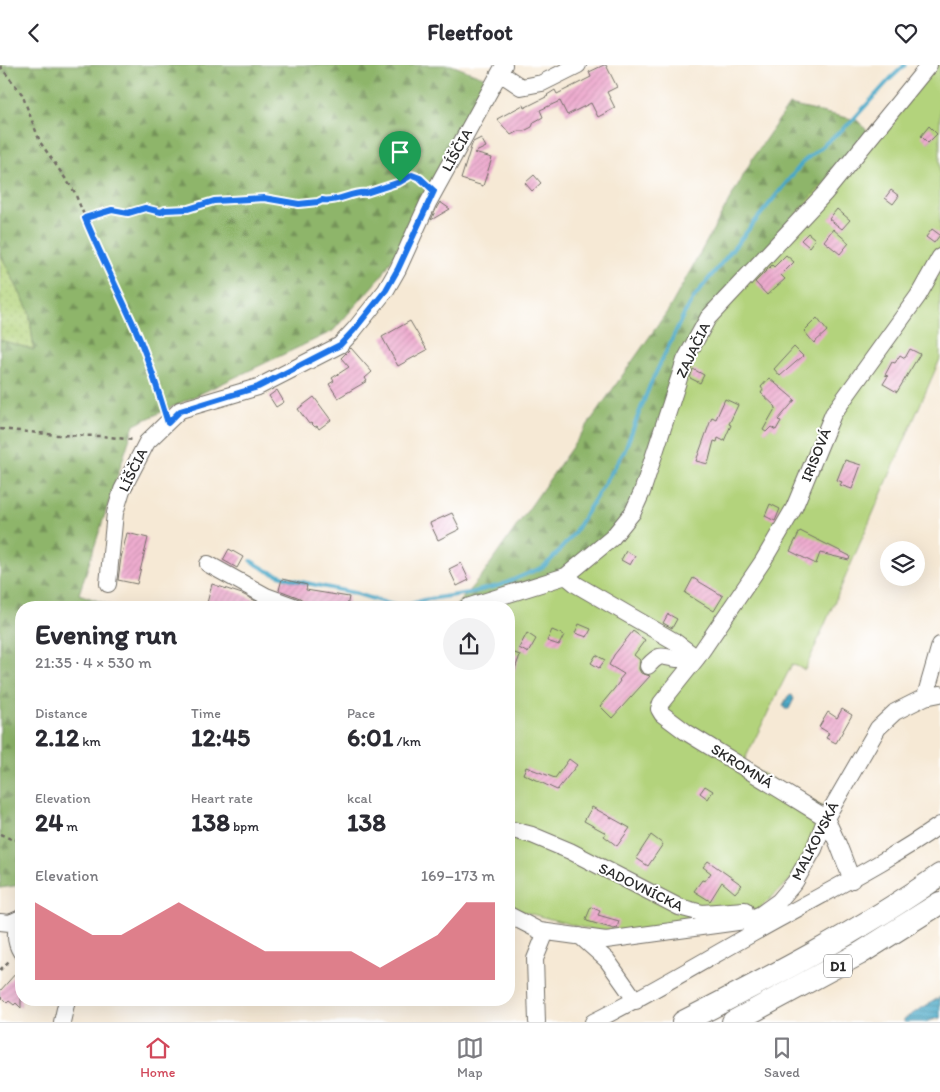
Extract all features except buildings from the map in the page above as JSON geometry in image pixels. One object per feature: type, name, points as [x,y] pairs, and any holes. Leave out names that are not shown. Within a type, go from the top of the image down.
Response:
[{"type":"highway","name":"D1","points":[[683,1022],[832,943],[881,914],[940,875]]},
{"type":"highway","name":"D1","points":[[733,1022],[859,954],[940,903]]},
{"type":"street","name":"LÍŠČIA","points":[[108,584],[115,513],[122,490],[147,442],[180,411],[258,387],[340,345],[386,290],[398,269],[434,191],[502,69],[521,87],[542,83],[578,65]]},
{"type":"street","name":"ZAJAČIA","points":[[486,601],[566,576],[612,538],[633,512],[642,493],[685,360],[708,318],[825,193],[929,65]]},
{"type":"street","name":"IRISOVÁ","points":[[697,658],[763,561],[794,508],[832,414],[918,296],[940,257]]},
{"type":"street","points":[[208,564],[266,596],[280,601]]},
{"type":"street","points":[[566,576],[577,585],[674,641],[697,658]]},
{"type":"street","name":"MALKOVSKÁ","points":[[515,918],[540,931],[606,940],[745,921],[761,914],[779,901],[796,882],[810,857],[826,818],[878,728],[894,712],[932,696],[940,645]]},
{"type":"street","points":[[648,666],[659,656],[665,655],[676,659],[697,658]]},
{"type":"street","name":"SKROMNÁ","points":[[697,658],[661,703],[660,709],[662,714],[686,732],[826,818]]},
{"type":"street","points":[[826,818],[852,880]]},
{"type":"street","name":"MALKOVSKÁ","points":[[593,1022],[636,1001],[785,915],[852,880],[940,825]]},
{"type":"street","name":"SADOVNÍCKA","points":[[515,831],[532,835],[570,851],[679,907],[702,913],[742,911],[779,901]]},
{"type":"street","points":[[0,922],[10,923],[15,920]]},
{"type":"street","points":[[537,1022],[535,959],[546,932]]},
{"type":"street","points":[[580,937],[607,960],[636,1001]]},
{"type":"street","points":[[62,1022],[66,1006]]},
{"type":"path","points":[[0,66],[22,93],[40,142],[74,191],[104,263],[131,318],[154,376],[168,423]]},
{"type":"path","points":[[85,218],[112,210],[128,213],[145,208],[161,212],[165,210],[188,209],[214,201],[264,198],[299,204],[326,201],[366,193],[400,182],[412,175],[420,178],[434,191]]},
{"type":"path","points":[[0,429],[57,435],[101,436],[147,442]]},
{"type":"path","points":[[0,834],[15,839]]},
{"type":"green space","points":[[0,65],[451,65],[486,78],[406,235],[383,274],[333,331],[134,425],[79,594],[98,601],[15,601],[15,886],[0,888],[0,340],[34,350],[29,311],[0,253]]},
{"type":"green space","points":[[929,65],[940,65],[940,359],[805,670],[792,664],[743,763],[826,809],[806,865],[753,915],[610,935],[515,910],[515,601],[500,601],[583,564],[630,517],[711,309]]},
{"type":"green space","points":[[789,105],[857,120],[871,135],[630,516],[583,564],[500,601],[460,601],[483,574],[669,309],[754,156]]},
{"type":"green space","points":[[0,253],[29,311],[34,350],[0,340]]},
{"type":"water","points":[[792,695],[794,699],[789,709],[785,709],[783,705],[788,696]]},
{"type":"water","points":[[940,997],[940,1018],[924,1022],[904,1022],[904,1019]]},
{"type":"waterway","points":[[420,601],[469,593],[501,585],[543,567],[552,559],[572,536],[624,452],[650,385],[683,316],[695,296],[803,162],[850,123],[905,65]]},
{"type":"waterway","points":[[251,561],[268,571],[297,581],[354,593],[380,601]]},
{"type":"route","points":[[412,175],[420,178],[434,191],[398,269],[386,290],[340,345],[258,387],[180,411],[168,423],[154,376],[131,318],[104,263],[85,218],[112,210],[128,213],[145,208],[161,212],[165,210],[188,209],[214,201],[249,198],[264,198],[299,204],[310,203],[366,193],[400,182],[412,175]]}]
